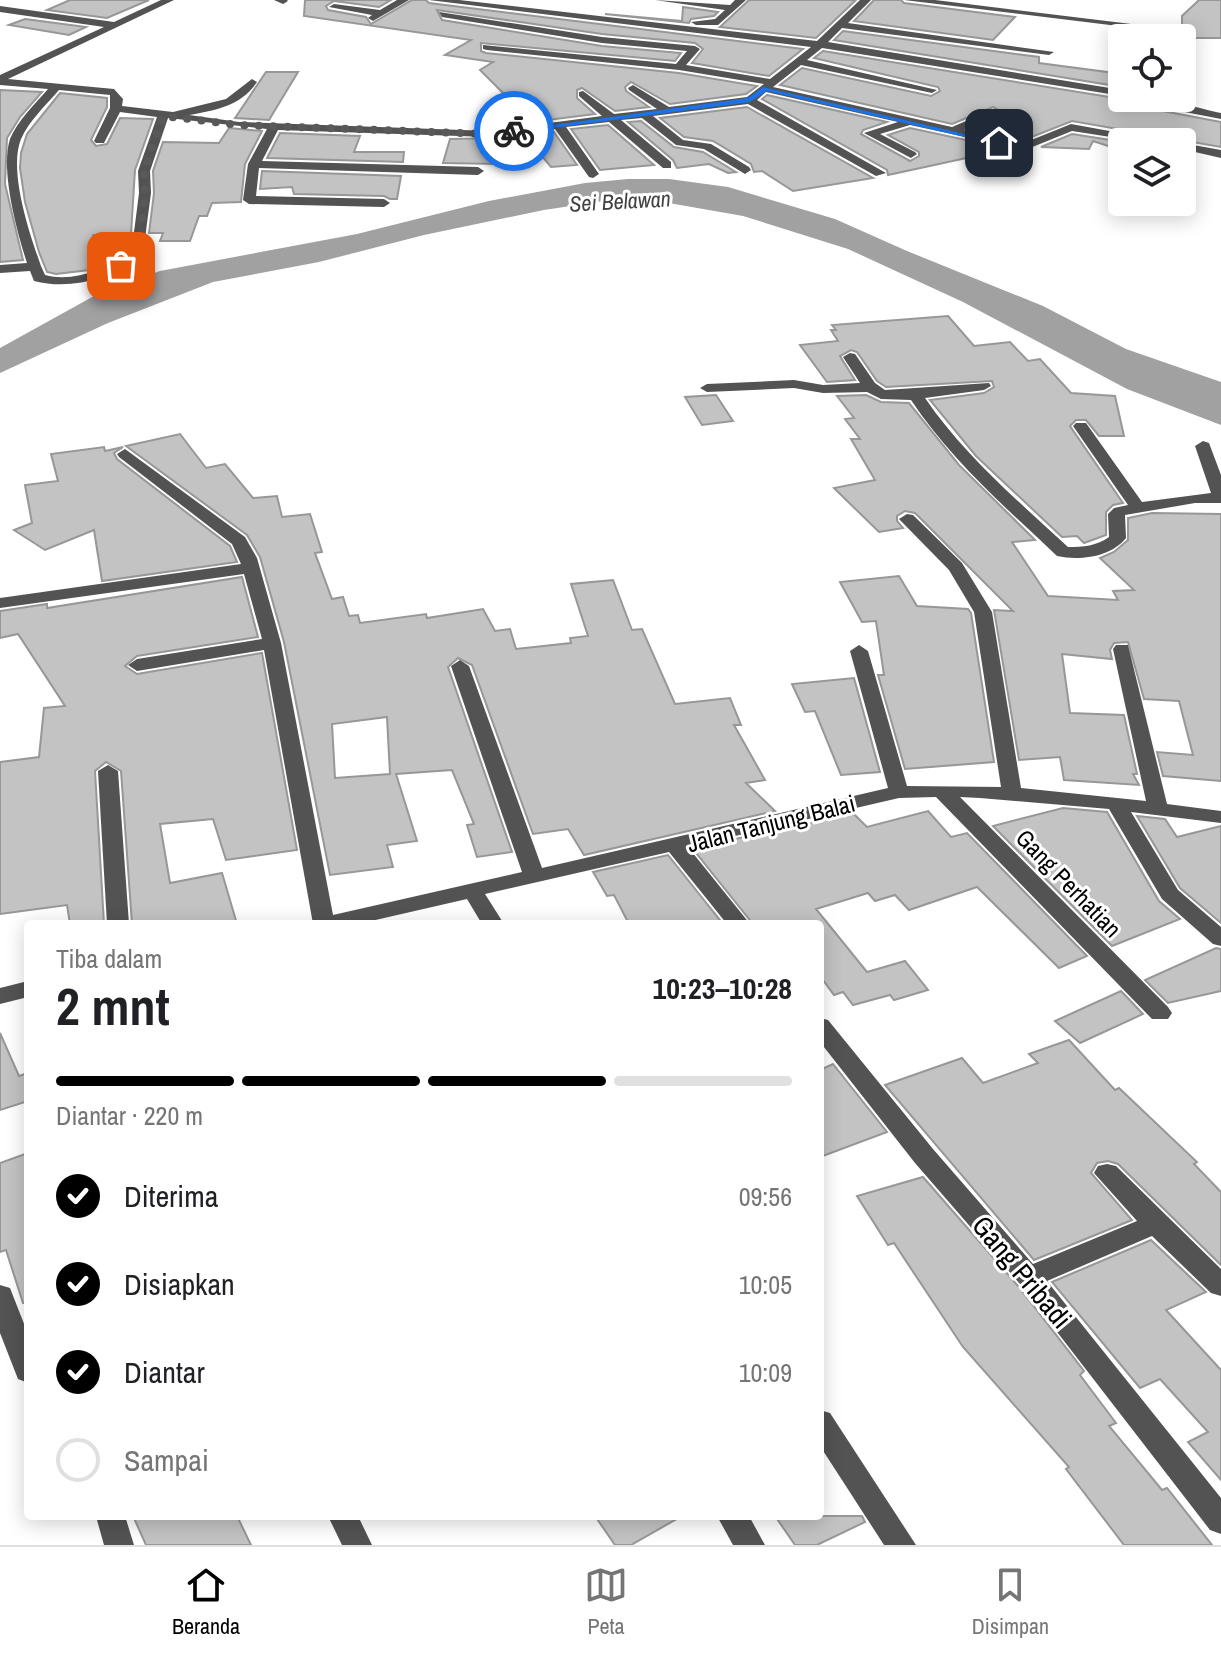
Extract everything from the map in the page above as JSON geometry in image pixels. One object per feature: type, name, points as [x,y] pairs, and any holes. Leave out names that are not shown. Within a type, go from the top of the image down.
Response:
[{"type":"street","points":[[0,81],[169,0]]},
{"type":"street","points":[[363,24],[404,0]]},
{"type":"street","points":[[434,0],[915,57],[1108,91]]},
{"type":"street","points":[[517,0],[708,24],[718,22],[741,0]]},
{"type":"street","points":[[660,0],[730,8]]},
{"type":"street","points":[[116,108],[274,127],[490,134],[750,100],[819,45],[866,0]]},
{"type":"street","points":[[909,0],[1123,24]]},
{"type":"street","points":[[442,1],[431,12],[554,33],[695,49],[679,67]]},
{"type":"street","points":[[334,7],[381,13]]},
{"type":"street","points":[[0,9],[113,25]]},
{"type":"street","points":[[554,33],[578,19]]},
{"type":"street","points":[[841,25],[1049,52]]},
{"type":"street","points":[[487,47],[679,67],[1028,148],[1094,115]]},
{"type":"street","points":[[798,61],[932,90]]},
{"type":"street","points":[[0,81],[114,92],[118,99],[116,108],[100,141]]},
{"type":"street","points":[[163,116],[232,100],[248,90],[252,82]]},
{"type":"street","points":[[56,86],[13,142],[11,163],[14,194],[33,267],[39,278],[60,282],[91,275],[137,258],[145,193],[144,171],[163,116]]},
{"type":"street","points":[[633,88],[667,111]]},
{"type":"street","points":[[583,94],[667,165]]},
{"type":"street","points":[[1196,99],[1208,100]]},
{"type":"street","points":[[750,100],[880,173]]},
{"type":"street","points":[[1196,111],[1221,116]]},
{"type":"street","points":[[953,131],[992,113]]},
{"type":"street","points":[[644,114],[680,143],[707,146],[745,170]]},
{"type":"street","points":[[909,122],[870,133],[911,154]]},
{"type":"street","points":[[559,126],[593,174]]},
{"type":"street","points":[[274,127],[254,164],[249,200],[384,203]]},
{"type":"street","points":[[1071,127],[1108,133]]},
{"type":"street","points":[[1196,149],[1221,154]]},
{"type":"street","points":[[254,164],[478,171]]},
{"type":"street","points":[[0,269],[33,267]]},
{"type":"street","points":[[850,357],[880,397],[984,386]]},
{"type":"street","points":[[707,388],[794,384],[823,389],[870,387]]},
{"type":"street","points":[[915,395],[939,430],[974,469],[1063,552],[1086,551],[1113,543],[1118,538],[1116,514],[1195,498],[1221,498],[1203,446]]},
{"type":"street","points":[[1081,426],[1138,508]]},
{"type":"street","points":[[125,454],[239,541],[272,643],[325,920]]},
{"type":"street","points":[[907,519],[956,567],[983,612],[1012,794]]},
{"type":"street","points":[[0,603],[250,568]]},
{"type":"street","points":[[137,665],[272,643]]},
{"type":"street","points":[[1122,649],[1158,809]]},
{"type":"street","points":[[859,651],[899,792]]},
{"type":"street","points":[[460,666],[534,875]]},
{"type":"street","points":[[108,771],[118,920]]},
{"type":"street","name":"Jalan Tanjung Balai","points":[[364,920],[534,875],[676,846],[899,792],[941,790],[1012,794],[1115,802],[1221,817]]},
{"type":"street","name":"Gang Perhatian","points":[[941,790],[1160,1013]]},
{"type":"street","points":[[1115,802],[1170,894],[1221,939]]},
{"type":"street","points":[[676,846],[736,920]]},
{"type":"street","points":[[472,890],[491,920]]},
{"type":"street","points":[[0,996],[24,990]]},
{"type":"street","name":"Gang Pribadi","points":[[824,1031],[924,1156],[1029,1277],[1221,1521]]},
{"type":"street","points":[[1107,1173],[1221,1285]]},
{"type":"street","points":[[1029,1277],[1156,1224]]},
{"type":"street","points":[[0,1296],[24,1360]]},
{"type":"street","points":[[824,1428],[901,1545]]},
{"type":"street","points":[[345,1520],[357,1545]]},
{"type":"street","points":[[734,1520],[750,1545]]},
{"type":"shaded area","name":"Sei Belawan","points":[[669,179],[728,187],[835,219],[1043,306],[1126,349],[1221,382],[1221,425],[1127,389],[963,302],[848,249],[743,216],[646,199],[604,201],[544,210],[424,235],[319,262],[213,282],[108,323],[0,373],[0,348],[103,291],[160,271],[357,234],[489,201],[585,183]]},
{"type":"building","points":[[70,0],[149,0],[107,18],[47,10]]},
{"type":"building","points":[[305,0],[391,0],[379,7],[334,1],[326,6],[328,10],[366,17],[371,24],[412,0],[426,0],[429,3],[803,49],[769,76],[692,63],[703,49],[695,43],[602,34],[437,10],[442,20],[602,46],[681,53],[675,61],[481,43],[481,51],[486,53],[679,73],[757,86],[746,94],[670,104],[631,82],[625,87],[626,91],[649,107],[615,111],[582,88],[577,90],[577,98],[595,114],[532,122],[480,70],[493,62],[445,55],[471,40],[304,16]]},
{"type":"building","points":[[749,0],[856,0],[816,38],[720,27]]},
{"type":"building","points":[[874,0],[901,0],[904,3],[1015,17],[993,40],[854,21]]},
{"type":"building","points":[[1199,0],[1221,0],[1221,38],[1196,38],[1196,24],[1182,24],[1182,16]]},
{"type":"building","points":[[683,7],[718,12],[714,16],[691,19],[689,23],[605,14],[682,21]]},
{"type":"building","points":[[25,19],[86,27],[69,35],[9,25]]},
{"type":"building","points":[[843,31],[1039,57],[1039,63],[1108,72],[1108,85],[834,40]]},
{"type":"building","points":[[823,51],[1108,97],[1108,112],[1168,112],[1221,122],[1221,147],[1196,143],[1196,128],[1112,128],[1072,121],[1024,140],[973,129],[1000,115],[999,110],[993,107],[952,124],[780,85],[802,68],[931,96],[940,91],[938,87],[814,58]]},
{"type":"building","points":[[266,72],[298,72],[269,120],[235,118]]},
{"type":"building","points":[[0,90],[42,92],[7,138],[5,184],[23,260],[0,262]]},
{"type":"building","points":[[60,93],[107,98],[107,107],[91,140],[96,146],[107,144],[120,118],[153,119],[135,170],[131,234],[93,235],[89,270],[56,274],[47,272],[39,252],[25,202],[20,168],[27,134]]},
{"type":"building","points":[[767,95],[887,122],[863,130],[861,134],[910,161],[919,156],[919,152],[888,135],[910,128],[1008,149],[888,175],[887,170],[762,99]]},
{"type":"building","points":[[747,107],[873,178],[793,191],[762,171],[754,172],[751,164],[713,141],[684,137],[660,118]]},
{"type":"building","points":[[641,121],[674,147],[703,152],[736,172],[728,173],[709,164],[677,168],[673,160],[628,122]]},
{"type":"building","points":[[608,125],[654,165],[600,170],[571,129]]},
{"type":"building","points":[[229,128],[262,131],[245,164],[241,202],[212,203],[207,216],[199,216],[190,241],[160,241],[163,233],[149,233],[154,193],[153,171],[163,142],[219,143]]},
{"type":"building","points":[[554,132],[577,165],[551,167],[525,136],[545,136],[542,134]]},
{"type":"building","points":[[280,133],[360,136],[354,152],[404,152],[403,162],[267,158]]},
{"type":"building","points":[[1072,134],[1108,140],[1108,146],[1093,141],[1089,149],[1041,147]]},
{"type":"building","points":[[502,138],[499,164],[443,163],[450,139]]},
{"type":"building","points":[[262,171],[401,176],[397,199],[390,199],[384,196],[294,194],[292,187],[260,189]]},
{"type":"building","points":[[948,316],[974,346],[1010,342],[1028,361],[1040,359],[1071,393],[1115,396],[1124,436],[1099,436],[1086,420],[1076,420],[1070,426],[1123,503],[1113,505],[1106,512],[1106,535],[1084,543],[1077,536],[1062,537],[976,456],[930,400],[984,393],[994,387],[992,381],[886,387],[877,381],[857,352],[851,350],[840,356],[855,380],[827,382],[800,345],[838,341],[831,330],[836,330],[832,325]]},
{"type":"building","points":[[716,395],[733,421],[702,425],[685,397]]},
{"type":"building","points":[[866,395],[881,402],[909,403],[959,465],[1035,540],[1012,542],[1048,596],[1118,600],[1113,591],[1134,590],[1100,558],[1114,552],[1128,540],[1128,518],[1152,513],[1221,514],[1221,781],[1163,776],[1157,752],[1193,755],[1179,701],[1144,699],[1128,642],[1114,643],[1110,650],[1112,659],[1062,654],[1070,713],[1124,715],[1137,774],[1133,774],[1139,785],[1064,780],[1060,757],[1019,760],[994,610],[1013,611],[915,513],[905,511],[897,516],[903,528],[879,532],[834,488],[875,480],[851,439],[860,439],[845,419],[854,418],[837,396]]},
{"type":"building","points":[[180,434],[206,468],[225,464],[253,498],[277,496],[282,517],[310,514],[322,552],[315,553],[332,599],[343,597],[349,616],[358,615],[360,623],[426,614],[427,618],[483,609],[495,631],[510,629],[516,649],[571,643],[570,638],[588,636],[571,584],[613,580],[632,630],[642,629],[675,704],[730,698],[741,725],[734,725],[765,780],[746,783],[775,811],[584,855],[568,829],[533,834],[472,665],[458,658],[448,667],[512,852],[477,857],[467,825],[474,824],[452,770],[396,774],[417,841],[387,845],[393,867],[330,875],[284,642],[260,557],[247,535],[126,446]],"holes":[[[387,717],[390,774],[335,778],[332,724]]]},
{"type":"building","points":[[104,447],[105,451],[123,447],[114,453],[117,459],[230,546],[237,562],[102,581],[94,530],[45,550],[14,530],[32,523],[25,485],[58,481],[51,454]]},
{"type":"building","points":[[899,576],[917,606],[968,609],[971,613],[994,762],[905,769],[878,675],[884,675],[876,621],[862,622],[840,582]]},
{"type":"building","points":[[242,577],[258,637],[137,656],[125,666],[137,674],[262,653],[297,850],[226,860],[213,819],[160,824],[170,883],[222,873],[236,920],[132,920],[121,771],[106,762],[95,771],[104,920],[69,920],[67,905],[0,914],[0,762],[39,757],[44,708],[65,706],[18,634],[0,638],[0,611],[47,604],[47,608]]},
{"type":"building","points":[[854,678],[880,772],[841,775],[815,711],[805,712],[792,684]]},
{"type":"building","points":[[1063,808],[1107,812],[1159,901],[1180,919],[1112,946],[993,826]]},
{"type":"building","points":[[928,811],[951,837],[967,833],[1087,956],[1059,968],[977,887],[909,910],[895,895],[875,901],[868,893],[816,909],[867,972],[905,961],[928,990],[894,1000],[890,995],[853,1005],[843,992],[834,995],[824,981],[824,920],[750,920],[693,849],[852,812],[867,827]]},
{"type":"building","points":[[1137,816],[1165,819],[1177,837],[1221,826],[1221,923],[1180,888]]},
{"type":"building","points":[[668,855],[720,920],[627,920],[614,895],[607,896],[593,872]]},
{"type":"building","points":[[1216,948],[1221,949],[1221,991],[1168,1003],[1145,980]]},
{"type":"building","points":[[1121,991],[1143,1014],[1080,1043],[1055,1021]]},
{"type":"building","points":[[0,1033],[19,1076],[24,1074],[24,1102],[0,1110]]},
{"type":"building","points":[[1069,1040],[1115,1090],[1119,1088],[1197,1162],[1194,1164],[1221,1192],[1221,1265],[1118,1164],[1108,1161],[1097,1163],[1091,1173],[1132,1220],[1034,1260],[885,1085],[962,1058],[983,1083],[1038,1063],[1029,1054]]},
{"type":"building","points":[[833,1064],[887,1132],[824,1156],[824,1068]]},
{"type":"building","points":[[24,1154],[24,1303],[6,1250],[0,1252],[0,1163]]},
{"type":"building","points":[[923,1177],[1018,1286],[1084,1371],[1080,1375],[1116,1423],[1109,1426],[1162,1490],[1167,1488],[1212,1545],[1124,1545],[1066,1469],[1069,1467],[963,1347],[894,1243],[888,1245],[857,1196]]},
{"type":"building","points":[[1151,1240],[1206,1292],[1166,1310],[1221,1370],[1221,1480],[1188,1442],[1208,1432],[1160,1379],[1140,1388],[1052,1282]]},
{"type":"building","points":[[862,1516],[865,1522],[817,1545],[795,1545],[778,1520]]},
{"type":"building","points":[[135,1520],[239,1520],[251,1545],[146,1545]]},
{"type":"building","points":[[598,1520],[675,1520],[631,1545],[615,1545]]},
{"type":"way so far","points":[[121,266],[138,255],[145,193],[144,171],[163,116],[239,125],[490,134],[514,131]]},
{"type":"route","points":[[514,131],[750,100],[766,89],[999,143]]}]
